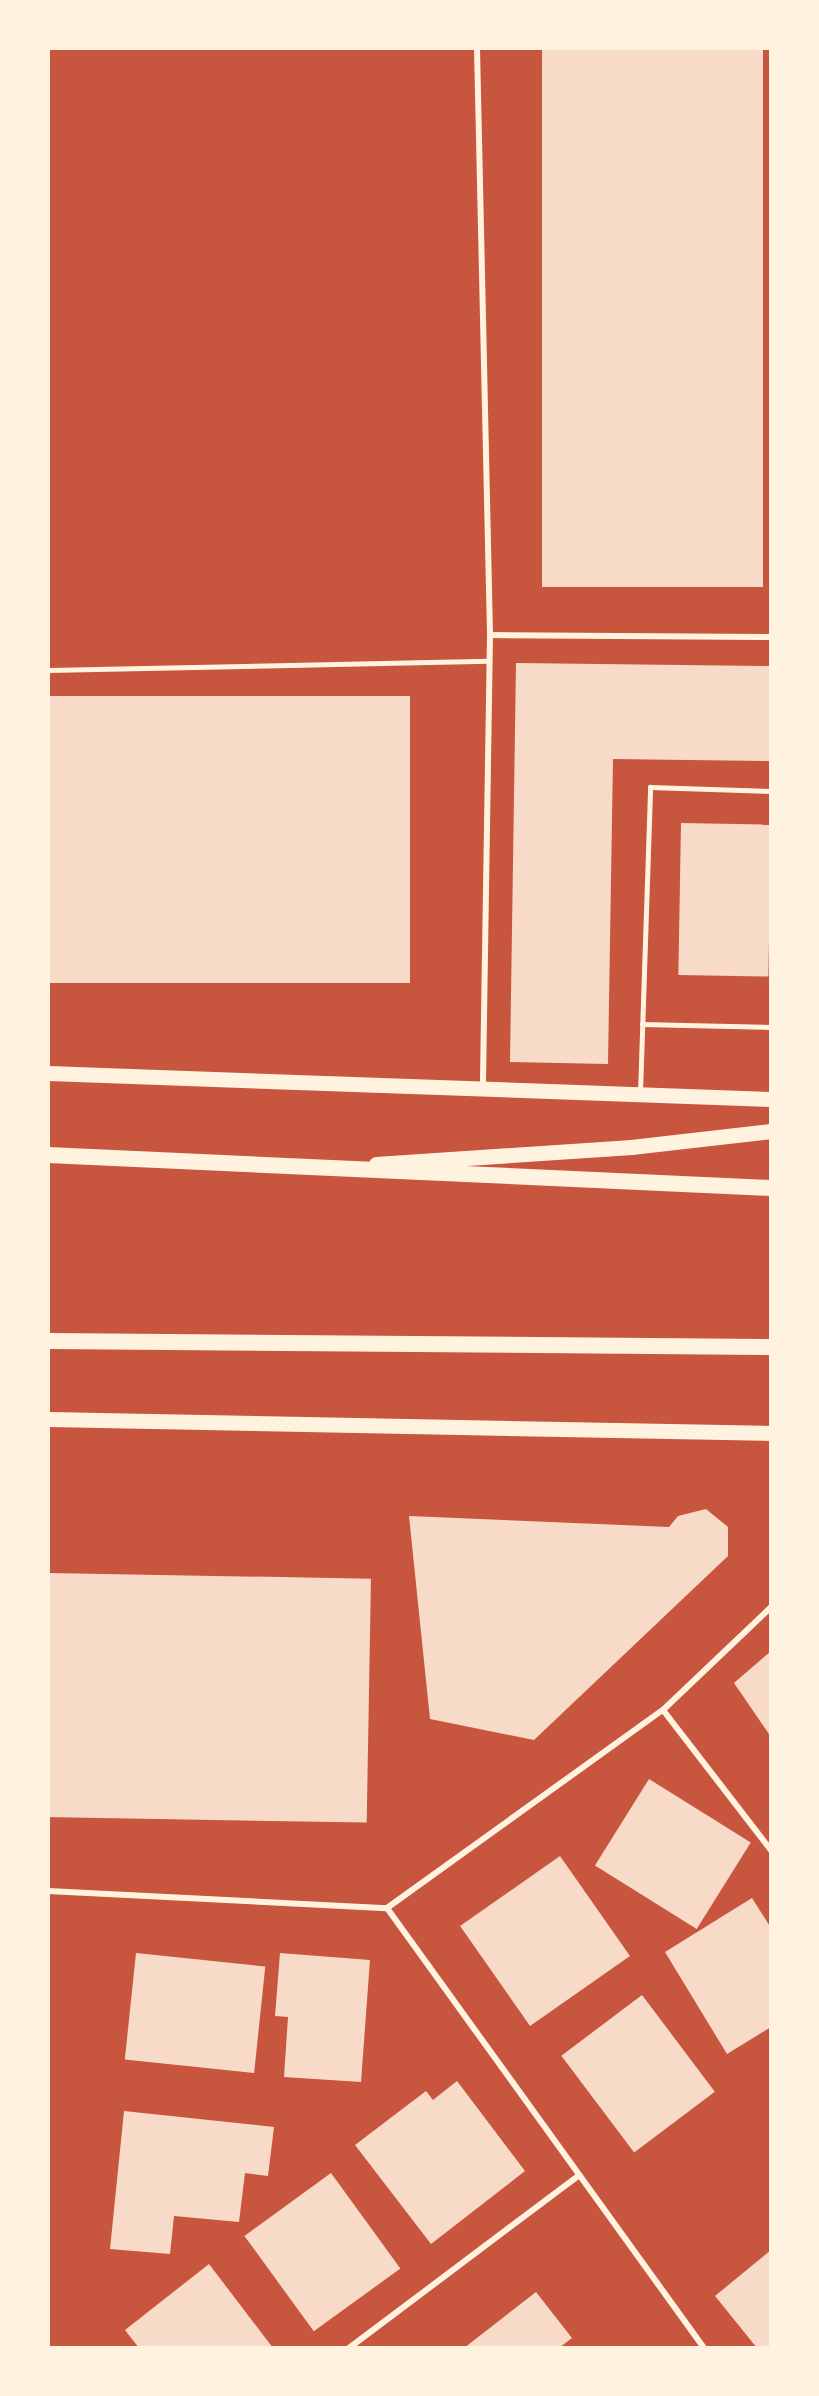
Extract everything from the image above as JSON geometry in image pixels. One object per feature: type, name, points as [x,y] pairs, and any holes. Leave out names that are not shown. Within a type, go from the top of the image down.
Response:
[{"type":"highway","points":[[48,1155],[771,1188]]},
{"type":"highway","points":[[48,1341],[771,1349]]},
{"type":"main road","points":[[48,1073],[483,1086],[771,1099]]},
{"type":"main road","points":[[316,1168],[631,1147],[771,1131]]},
{"type":"main road","points":[[48,1419],[771,1433]]},
{"type":"street","points":[[477,48],[490,635],[483,1086]]},
{"type":"street","points":[[490,635],[771,637]]},
{"type":"street","points":[[48,1891],[387,1908],[663,1710],[771,1607]]},
{"type":"street","points":[[663,1710],[771,1850]]},
{"type":"street","points":[[387,1908],[704,2348]]},
{"type":"street","points":[[349,2348],[579,2175]]},
{"type":"lane","points":[[48,670],[489,661]]},
{"type":"lane","points":[[640,1093],[650,787],[771,791]]},
{"type":"lane","points":[[642,1024],[771,1027]]},
{"type":"building","points":[[542,48],[763,48],[763,587],[542,587]]},
{"type":"building","points":[[516,663],[771,666],[771,761],[613,759],[608,1064],[510,1062]]},
{"type":"building","points":[[48,696],[410,696],[410,983],[48,983]]},
{"type":"building","points":[[681,823],[771,825],[768,977],[678,975]]},
{"type":"building","points":[[706,1509],[728,1527],[728,1556],[534,1740],[430,1719],[409,1516],[669,1527],[678,1516]]},
{"type":"building","points":[[48,1573],[371,1579],[367,1823],[48,1817]]},
{"type":"building","points":[[771,1651],[771,1737],[734,1683]]},
{"type":"building","points":[[649,1779],[751,1843],[697,1929],[595,1866]]},
{"type":"building","points":[[560,1856],[630,1956],[530,2026],[460,1926]]},
{"type":"building","points":[[752,1898],[771,1928],[771,2027],[727,2054],[665,1952]]},
{"type":"building","points":[[136,1953],[265,1967],[254,2073],[125,2059]]},
{"type":"building","points":[[280,1953],[370,1960],[361,2082],[284,2077],[288,2017],[275,2016]]},
{"type":"building","points":[[642,1995],[715,2092],[634,2152],[561,2056]]},
{"type":"building","points":[[457,2081],[525,2171],[431,2244],[355,2145],[426,2091],[433,2100]]},
{"type":"building","points":[[124,2111],[274,2127],[268,2176],[245,2173],[239,2222],[174,2216],[170,2254],[110,2249]]},
{"type":"building","points":[[331,2173],[400,2268],[314,2331],[244,2236]]},
{"type":"building","points":[[771,2250],[771,2348],[757,2348],[715,2296]]},
{"type":"building","points":[[209,2264],[273,2348],[139,2348],[125,2330]]},
{"type":"building","points":[[536,2292],[572,2338],[559,2348],[464,2348]]}]
